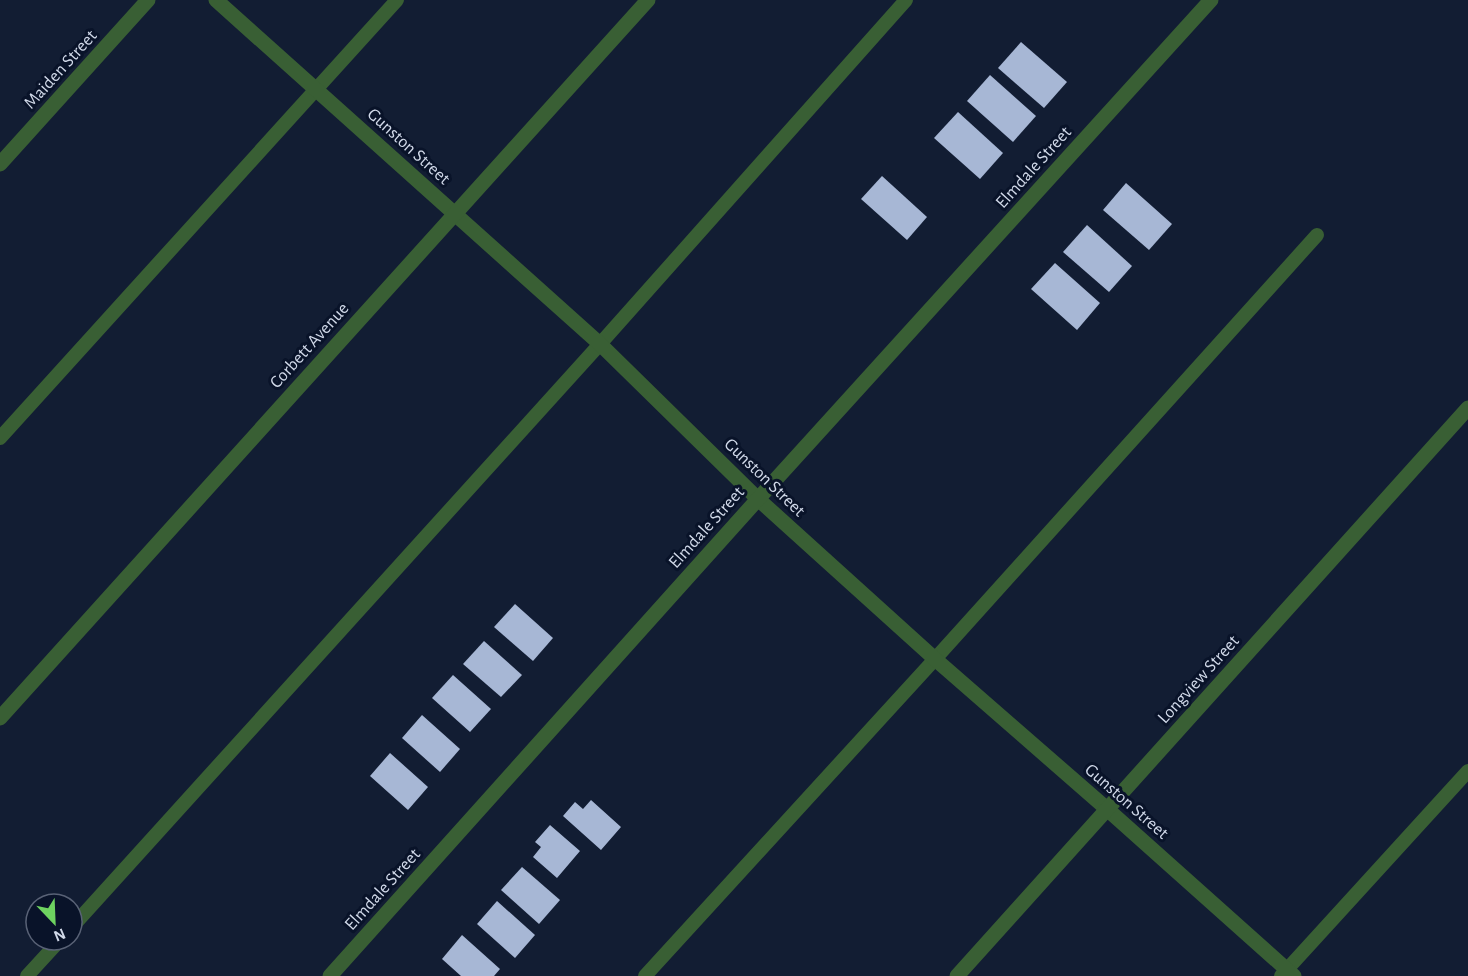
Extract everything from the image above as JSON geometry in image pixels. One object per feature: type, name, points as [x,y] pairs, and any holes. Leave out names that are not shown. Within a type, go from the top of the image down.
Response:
[{"type":"street","name":"Maiden Street","points":[[0,165],[148,0]]},
{"type":"street","name":"Gunston Street","points":[[216,0],[600,344],[758,499],[935,659],[1107,809],[1287,974]]},
{"type":"street","name":"Corbett Avenue","points":[[0,718],[648,0]]},
{"type":"street","name":"Elmdale Street","points":[[330,976],[1210,0]]},
{"type":"street","name":"Longview Street","points":[[957,976],[1468,408]]},
{"type":"lane","points":[[0,438],[397,0]]},
{"type":"lane","points":[[84,914],[600,344],[906,0]]},
{"type":"lane","points":[[645,976],[935,659],[1317,235]]},
{"type":"lane","points":[[1287,974],[1468,771]]},
{"type":"lane","points":[[27,976],[49,952]]},
{"type":"building","points":[[1021,42],[1067,82],[1044,108],[998,68]]},
{"type":"building","points":[[990,75],[1036,116],[1013,142],[967,101]]},
{"type":"building","points":[[958,112],[1003,153],[980,179],[934,138]]},
{"type":"building","points":[[882,176],[927,217],[907,240],[861,199]]},
{"type":"building","points":[[1126,183],[1172,224],[1149,250],[1103,210]]},
{"type":"building","points":[[1087,225],[1132,266],[1109,292],[1063,252]]},
{"type":"building","points":[[1055,263],[1100,303],[1077,330],[1031,289]]},
{"type":"building","points":[[515,604],[553,638],[533,661],[494,627]]},
{"type":"building","points":[[484,641],[522,675],[501,697],[463,664]]},
{"type":"building","points":[[453,675],[491,709],[470,732],[432,698]]},
{"type":"building","points":[[422,715],[460,749],[440,772],[402,738]]},
{"type":"building","points":[[390,753],[428,787],[408,810],[370,776]]},
{"type":"building","points":[[591,800],[621,827],[601,850],[563,816],[575,802],[583,809]]},
{"type":"building","points":[[550,825],[580,851],[557,878],[533,857],[541,847],[535,842]]},
{"type":"building","points":[[522,867],[560,900],[539,924],[501,890]]},
{"type":"building","points":[[497,901],[535,935],[515,958],[477,924]]},
{"type":"building","points":[[462,935],[500,969],[494,976],[461,976],[442,959]]}]
